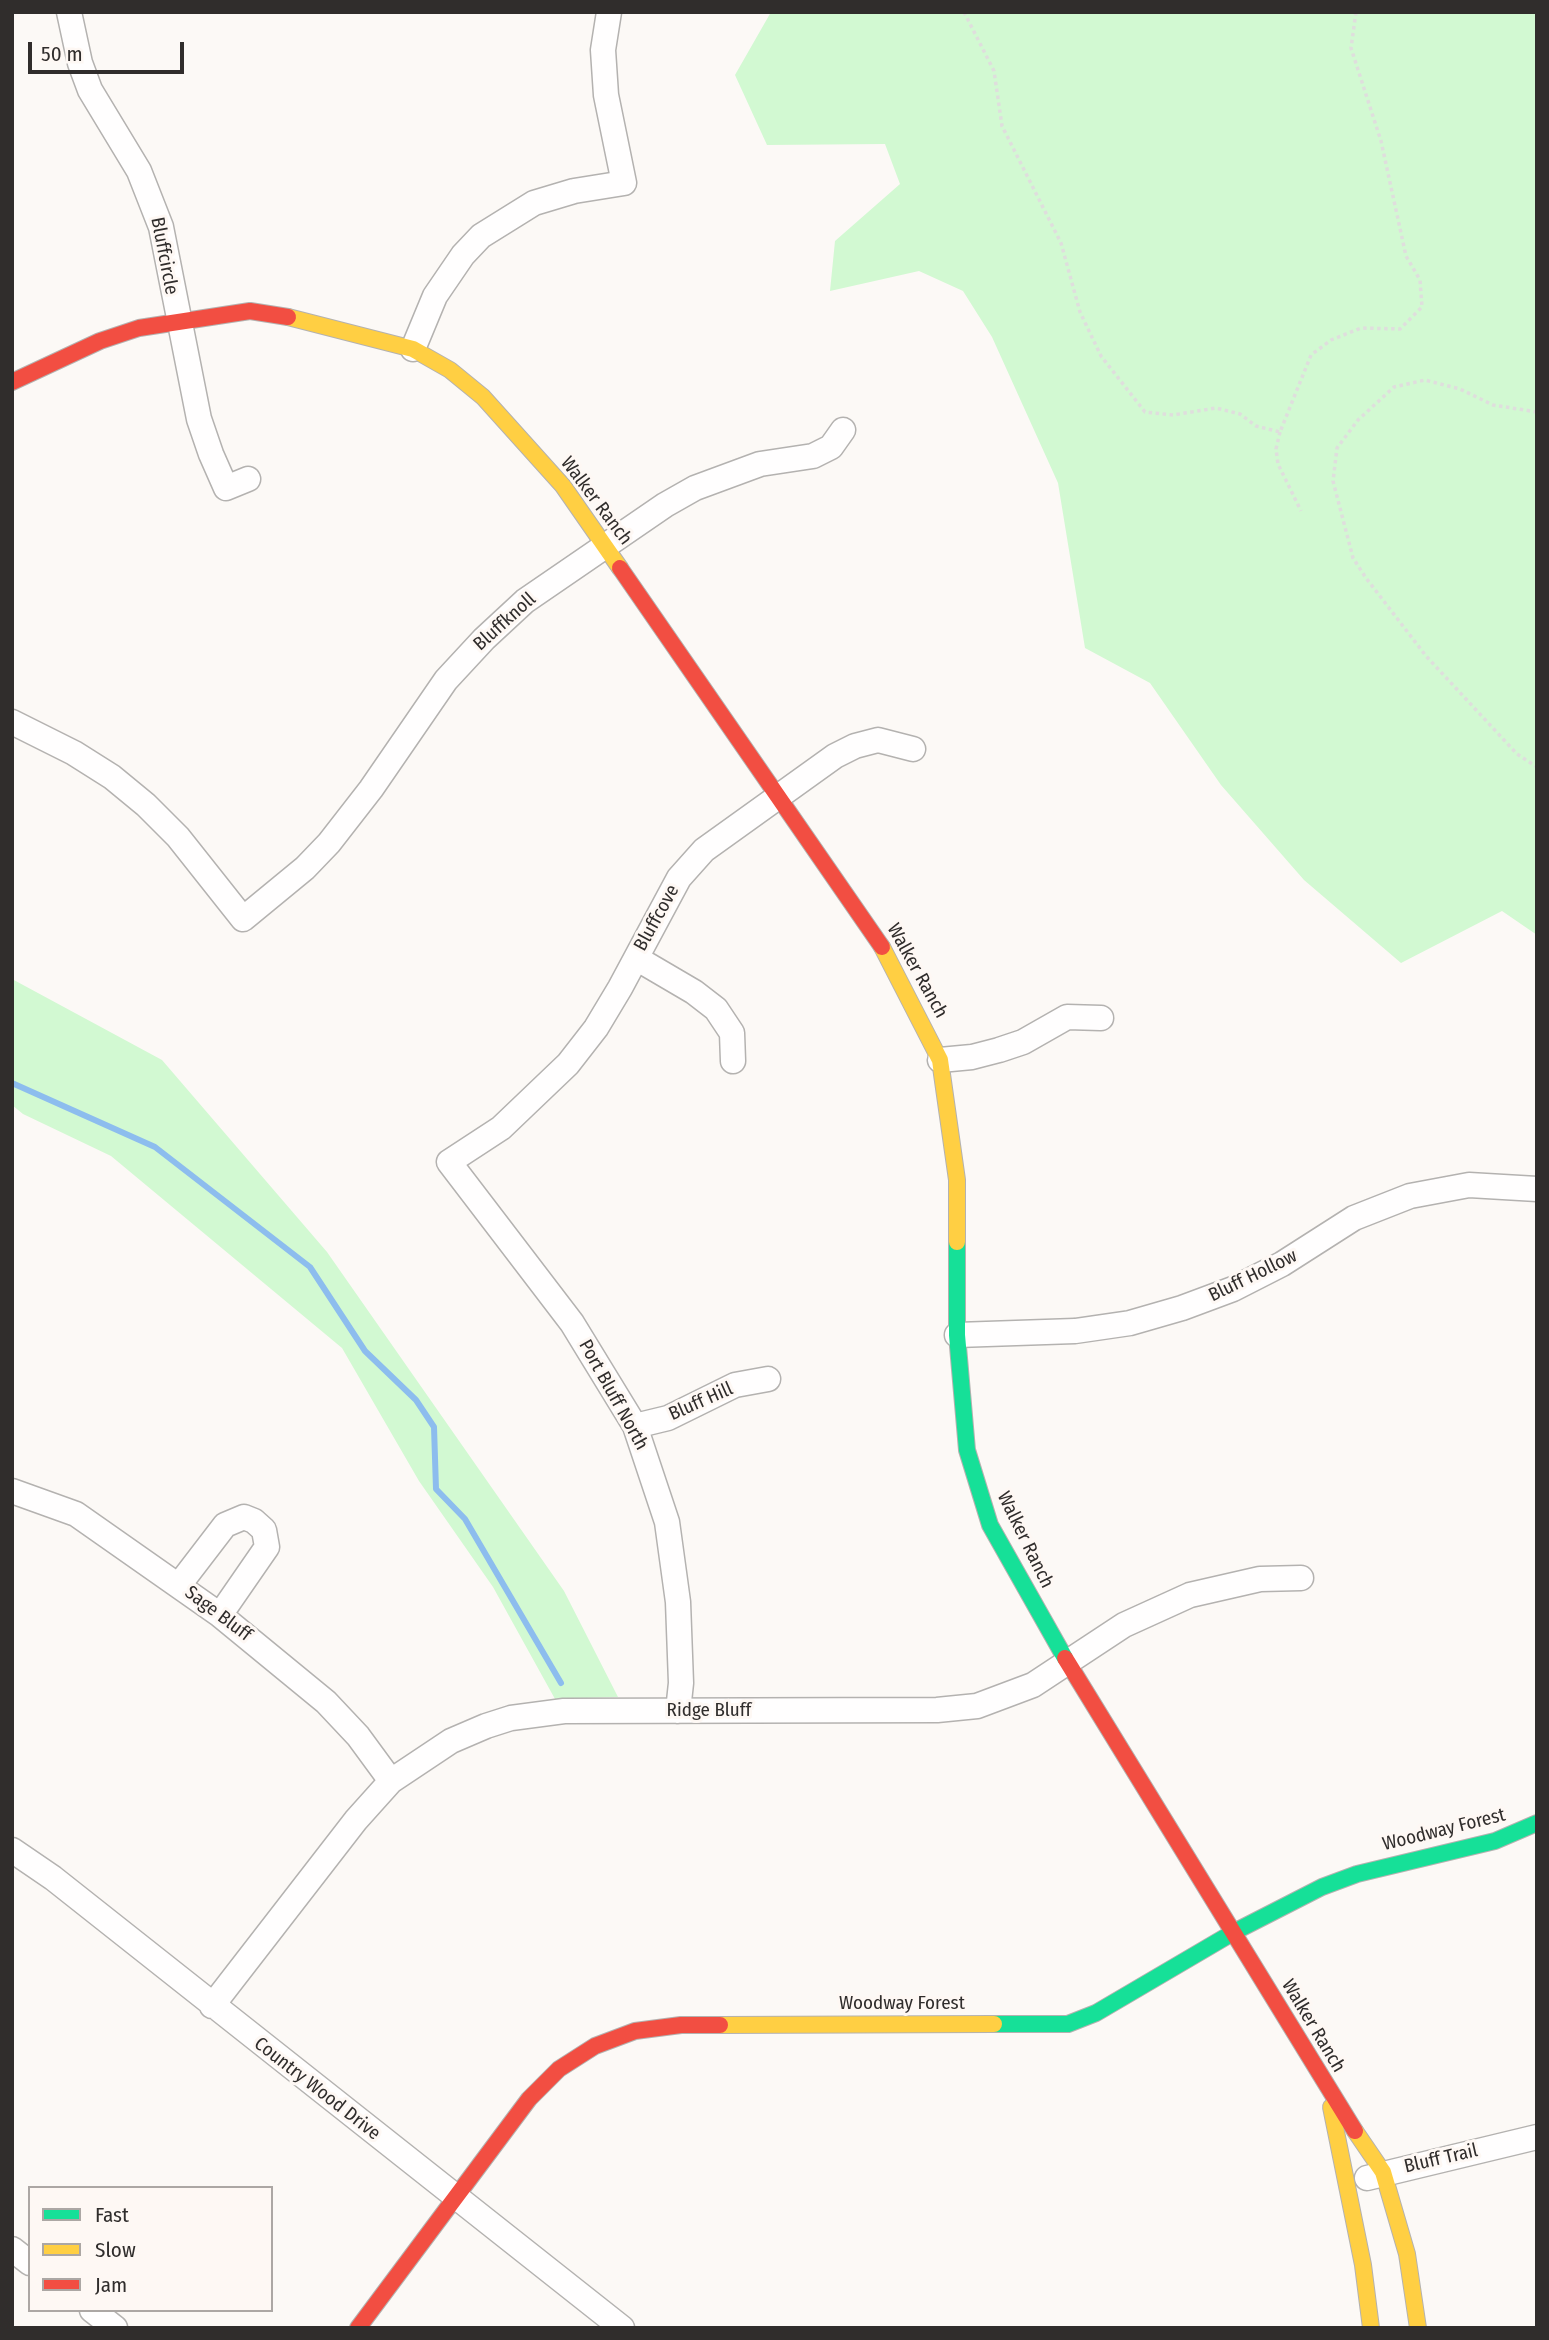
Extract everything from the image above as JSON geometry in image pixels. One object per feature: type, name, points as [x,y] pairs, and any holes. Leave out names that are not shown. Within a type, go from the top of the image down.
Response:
[{"type":"street","name":"Bluffcircle","points":[[69,12],[77,54],[90,90],[151,198],[168,256],[177,320],[198,419],[211,454],[226,488],[247,479]]},
{"type":"street","points":[[413,349],[435,296],[463,255],[481,236],[534,203],[574,191],[624,183],[606,94],[603,50],[609,12]]},
{"type":"street","name":"Walker Ranch","points":[[12,382],[100,341],[177,320],[250,311],[363,334],[413,349],[450,370],[483,397],[563,486],[892,962],[940,1060],[957,1180],[957,1335],[962,1411],[977,1488],[1007,1560],[1066,1660],[1234,1932],[1329,2093],[1383,2172],[1408,2254],[1418,2328]]},
{"type":"street","name":"Bluffknoll","points":[[12,722],[74,752],[112,777],[146,805],[178,837],[243,919],[304,868],[329,843],[371,789],[446,680],[484,639],[525,601],[604,545],[695,488],[760,464],[813,456],[831,447],[843,430]]},
{"type":"street","name":"Bluffcove","points":[[449,1162],[501,1128],[568,1064],[596,1027],[636,958],[663,903],[691,863],[835,756],[855,746],[878,740],[913,749]]},
{"type":"street","points":[[636,958],[694,992],[716,1009],[732,1033],[733,1061]]},
{"type":"street","points":[[940,1060],[999,1051],[1034,1036],[1067,1017],[1101,1018]]},
{"type":"street","name":"Port Bluff North","points":[[449,1162],[572,1323],[635,1426],[667,1522],[678,1602],[681,1683],[678,1711]]},
{"type":"street","name":"Bluff Hollow","points":[[957,1335],[1075,1331],[1130,1323],[1234,1289],[1282,1264],[1354,1218],[1410,1196],[1469,1185],[1537,1189]]},
{"type":"street","name":"Bluff Hill","points":[[635,1426],[668,1418],[735,1385],[768,1378]]},
{"type":"street","name":"Sage Bluff","points":[[12,1491],[76,1514],[220,1615],[326,1702],[358,1736],[391,1781]]},
{"type":"street","points":[[179,1585],[225,1525],[244,1517],[254,1521],[264,1530],[267,1547],[220,1615]]},
{"type":"street","name":"Ridge Bluff","points":[[212,2006],[356,1820],[391,1781],[451,1741],[511,1718],[564,1711],[937,1710],[977,1706],[1033,1685],[1066,1660],[1135,1620],[1190,1595],[1260,1579],[1301,1578]]},
{"type":"street","name":"Woodway Forest","points":[[358,2328],[543,2083],[576,2056],[615,2038],[656,2027],[681,2025],[1068,2024],[1096,2013],[1234,1932],[1322,1887],[1357,1874],[1495,1842],[1537,1823]]},
{"type":"street","name":"Country Wood Drive","points":[[12,1850],[53,1878],[622,2328]]},
{"type":"street","name":"Walker Ranch","points":[[1329,2093],[1363,2265],[1371,2328]]},
{"type":"street","name":"Bluff Trail","points":[[1346,2185],[1383,2172],[1537,2137]]},
{"type":"street","points":[[95,2312],[115,2328]]},
{"type":"path","points":[[964,12],[994,71],[1002,126],[1061,243],[1080,313],[1101,356],[1145,412],[1173,415],[1216,408],[1240,414],[1256,426],[1280,432]]},
{"type":"path","points":[[1301,511],[1278,464],[1276,449],[1280,432],[1311,355],[1331,341],[1361,328],[1400,329],[1422,307],[1420,280],[1406,256],[1381,141],[1351,48],[1356,12]]},
{"type":"path","points":[[1537,412],[1493,405],[1460,389],[1425,380],[1394,387],[1358,420],[1337,448],[1333,481],[1353,558],[1366,578],[1426,656],[1517,754],[1537,767]]},
{"type":"green space","points":[[771,12],[1537,12],[1537,935],[1502,911],[1401,963],[1304,880],[1221,785],[1150,683],[1085,648],[1058,483],[992,337],[963,291],[919,271],[830,291],[835,241],[900,184],[885,144],[767,145],[735,75]]},
{"type":"green space","points":[[12,979],[162,1060],[327,1252],[564,1591],[618,1697],[555,1699],[493,1587],[419,1481],[342,1348],[111,1156],[23,1114],[12,1105]]},
{"type":"waterway","points":[[12,1083],[155,1147],[310,1267],[365,1351],[416,1400],[434,1427],[436,1489],[465,1519],[561,1683]]},
{"type":"traffic: fast","points":[[957,1242],[957,1335],[967,1450],[990,1525],[1065,1658]]},
{"type":"traffic: fast","points":[[994,2024],[1068,2024],[1096,2013],[1234,1932],[1322,1887],[1357,1874],[1495,1841],[1537,1823]]},
{"type":"traffic: slow","points":[[288,317],[413,349],[450,370],[483,397],[563,486],[620,568]]},
{"type":"traffic: slow","points":[[882,947],[940,1060],[957,1180],[957,1242]]},
{"type":"traffic: slow","points":[[720,2025],[994,2024]]},
{"type":"traffic: slow","points":[[1331,2107],[1363,2265],[1371,2328]]},
{"type":"traffic: slow","points":[[1355,2131],[1383,2172],[1407,2254],[1418,2328]]},
{"type":"traffic: jam","points":[[12,382],[100,341],[139,328],[250,311],[288,317]]},
{"type":"traffic: jam","points":[[620,568],[882,947]]},
{"type":"traffic: jam","points":[[1065,1658],[1355,2131]]},
{"type":"traffic: jam","points":[[358,2328],[529,2099],[559,2069],[595,2046],[635,2031],[681,2025],[720,2025]]}]
